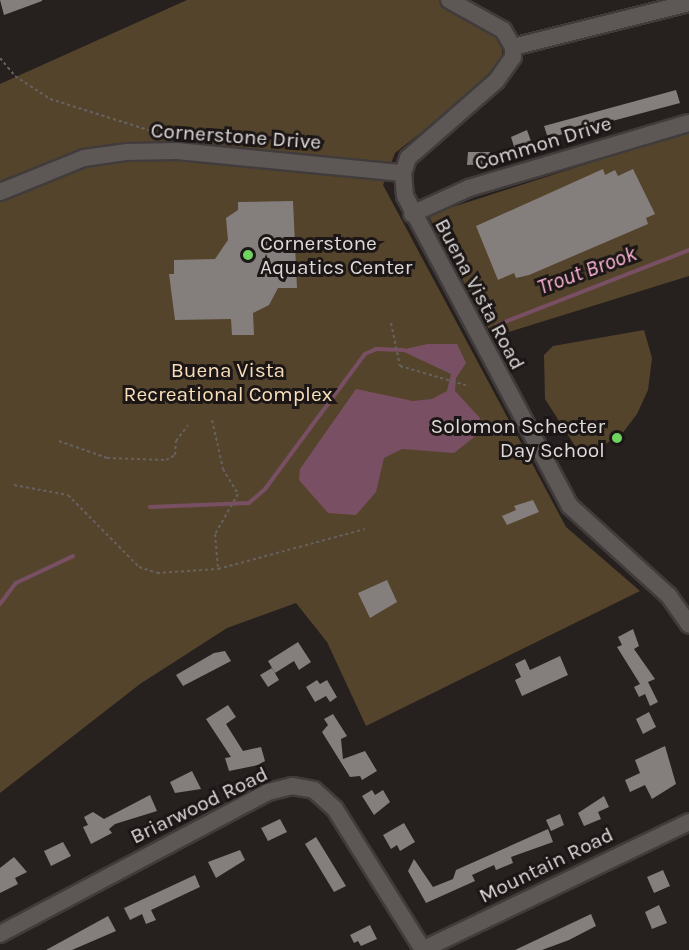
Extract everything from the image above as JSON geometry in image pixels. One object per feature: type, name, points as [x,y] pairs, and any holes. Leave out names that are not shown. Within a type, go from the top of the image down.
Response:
[{"type":"street","points":[[403,173],[419,146],[496,81],[513,57],[513,47],[503,30],[449,0]]},
{"type":"street","points":[[513,47],[689,3]]},
{"type":"street","name":"Common Drive","points":[[412,214],[469,188],[689,123]]},
{"type":"street","name":"Cornerstone Drive","points":[[0,192],[84,159],[126,152],[177,151],[403,173]]},
{"type":"street","name":"Buena Vista Road","points":[[403,173],[412,214],[570,507],[669,596],[689,625]]},
{"type":"street","name":"Briarwood Road","points":[[0,934],[268,792],[292,786],[314,790],[335,809],[422,950]]},
{"type":"street","name":"Mountain Road","points":[[422,950],[689,822]]},
{"type":"path","points":[[0,58],[15,76],[50,99],[173,140]]},
{"type":"path","points":[[391,322],[395,357],[400,366],[460,386],[469,386]]},
{"type":"path","points":[[212,420],[223,469],[237,497],[213,540],[218,569]]},
{"type":"path","points":[[59,441],[107,458],[166,460],[175,455],[176,441],[188,425]]},
{"type":"path","points":[[14,485],[68,495],[139,567],[157,573],[218,569],[365,529]]},
{"type":"green space","name":"Buena Vista Recreational Complex","points":[[187,0],[440,0],[500,35],[504,67],[395,153],[383,185],[566,527],[640,591],[366,726],[327,642],[296,603],[227,628],[140,684],[0,793],[0,84]]},
{"type":"green space","points":[[689,131],[689,276],[493,337],[428,215]]},
{"type":"green space","points":[[644,330],[652,358],[648,390],[637,414],[621,435],[582,457],[545,399],[544,355],[553,346]]},
{"type":"shaded area","points":[[428,344],[457,344],[466,363],[456,378],[455,391],[480,418],[482,431],[454,453],[402,449],[384,458],[376,492],[356,515],[328,513],[299,480],[300,469],[356,389],[413,401],[432,399],[447,391],[451,374],[400,350]]},
{"type":"building","points":[[0,0],[42,0],[42,1],[4,15]]},
{"type":"building","points":[[676,90],[680,103],[548,138],[544,126]]},
{"type":"building","points":[[527,130],[533,147],[516,153],[511,137]]},
{"type":"building","points":[[468,152],[490,152],[488,164],[467,165]]},
{"type":"building","points":[[603,169],[605,175],[615,170],[618,176],[633,169],[655,214],[646,218],[648,224],[529,275],[516,278],[514,273],[498,280],[476,226]]},
{"type":"building","points":[[293,201],[297,288],[278,288],[269,305],[253,313],[254,335],[232,335],[231,319],[175,320],[169,274],[174,274],[174,260],[215,259],[228,240],[226,218],[238,210],[238,202]]},
{"type":"building","points":[[533,500],[539,512],[507,525],[502,516],[516,510],[514,506]]},
{"type":"building","points":[[387,580],[397,602],[370,618],[358,593]]},
{"type":"building","points":[[633,629],[639,646],[634,649],[655,679],[648,682],[658,702],[650,706],[645,694],[639,697],[634,687],[640,684],[617,647],[622,645],[618,637]]},
{"type":"building","points":[[298,642],[311,662],[299,670],[294,661],[275,673],[268,661]]},
{"type":"building","points":[[225,651],[231,661],[183,686],[176,675],[214,653]]},
{"type":"building","points":[[560,656],[568,675],[522,696],[515,680],[521,677],[515,664],[525,659],[530,670]]},
{"type":"building","points":[[272,668],[279,680],[268,687],[260,675]]},
{"type":"building","points":[[317,680],[320,684],[327,680],[337,697],[330,702],[326,696],[315,702],[306,687]]},
{"type":"building","points":[[228,705],[236,717],[226,724],[243,751],[261,747],[265,761],[258,765],[229,771],[225,758],[231,757],[206,719]]},
{"type":"building","points":[[649,712],[656,727],[643,734],[636,719]]},
{"type":"building","points":[[333,714],[347,736],[341,739],[343,759],[365,751],[377,771],[362,780],[360,776],[350,777],[322,732],[328,725],[324,719]]},
{"type":"building","points":[[665,746],[676,784],[652,799],[645,785],[630,792],[625,780],[640,773],[635,760]]},
{"type":"building","points":[[192,771],[201,789],[175,793],[170,782]]},
{"type":"building","points":[[372,790],[375,795],[383,790],[390,802],[374,815],[362,796]]},
{"type":"building","points":[[150,795],[157,811],[115,824],[109,829],[112,833],[91,844],[83,827],[88,825],[84,817],[93,812],[104,819]]},
{"type":"building","points":[[604,796],[609,807],[598,812],[601,819],[584,826],[578,813]]},
{"type":"building","points":[[560,814],[564,825],[551,831],[546,820]]},
{"type":"building","points":[[280,819],[287,832],[268,841],[261,828]]},
{"type":"building","points":[[404,823],[415,842],[400,851],[397,845],[391,849],[383,835]]},
{"type":"building","points":[[548,829],[553,842],[511,857],[513,863],[496,870],[494,865],[472,875],[475,881],[426,903],[408,871],[414,859],[433,887],[453,879],[456,870]]},
{"type":"building","points":[[316,837],[346,886],[334,892],[305,844]]},
{"type":"building","points":[[63,842],[71,856],[51,866],[44,851]]},
{"type":"building","points":[[240,850],[245,860],[216,878],[208,862]]},
{"type":"building","points":[[14,857],[27,872],[15,878],[18,884],[0,893],[0,868]]},
{"type":"building","points":[[663,870],[670,886],[654,893],[647,877]]},
{"type":"building","points":[[195,875],[200,887],[151,910],[156,920],[146,924],[142,914],[130,920],[124,908]]},
{"type":"building","points":[[659,905],[667,923],[652,929],[645,912]]},
{"type":"building","points":[[591,914],[596,926],[569,940],[542,950],[515,950]]},
{"type":"building","points":[[108,916],[116,931],[72,950],[46,950]]},
{"type":"building","points":[[370,925],[377,939],[361,946],[358,941],[354,943],[350,935]]},
{"type":"waterway","name":"Trout Brook","points":[[497,325],[689,250]]},
{"type":"waterway","name":"Trout Brook","points":[[150,507],[249,503],[265,489],[365,354],[376,349],[403,350]]},
{"type":"waterway","name":"Trout Brook","points":[[0,604],[16,583],[73,556]]},
{"type":"place","name":"Cornerstone Aquatics Center","points":[[248,255]]},
{"type":"place","name":"Solomon Schecter Day School","points":[[617,438]]}]
